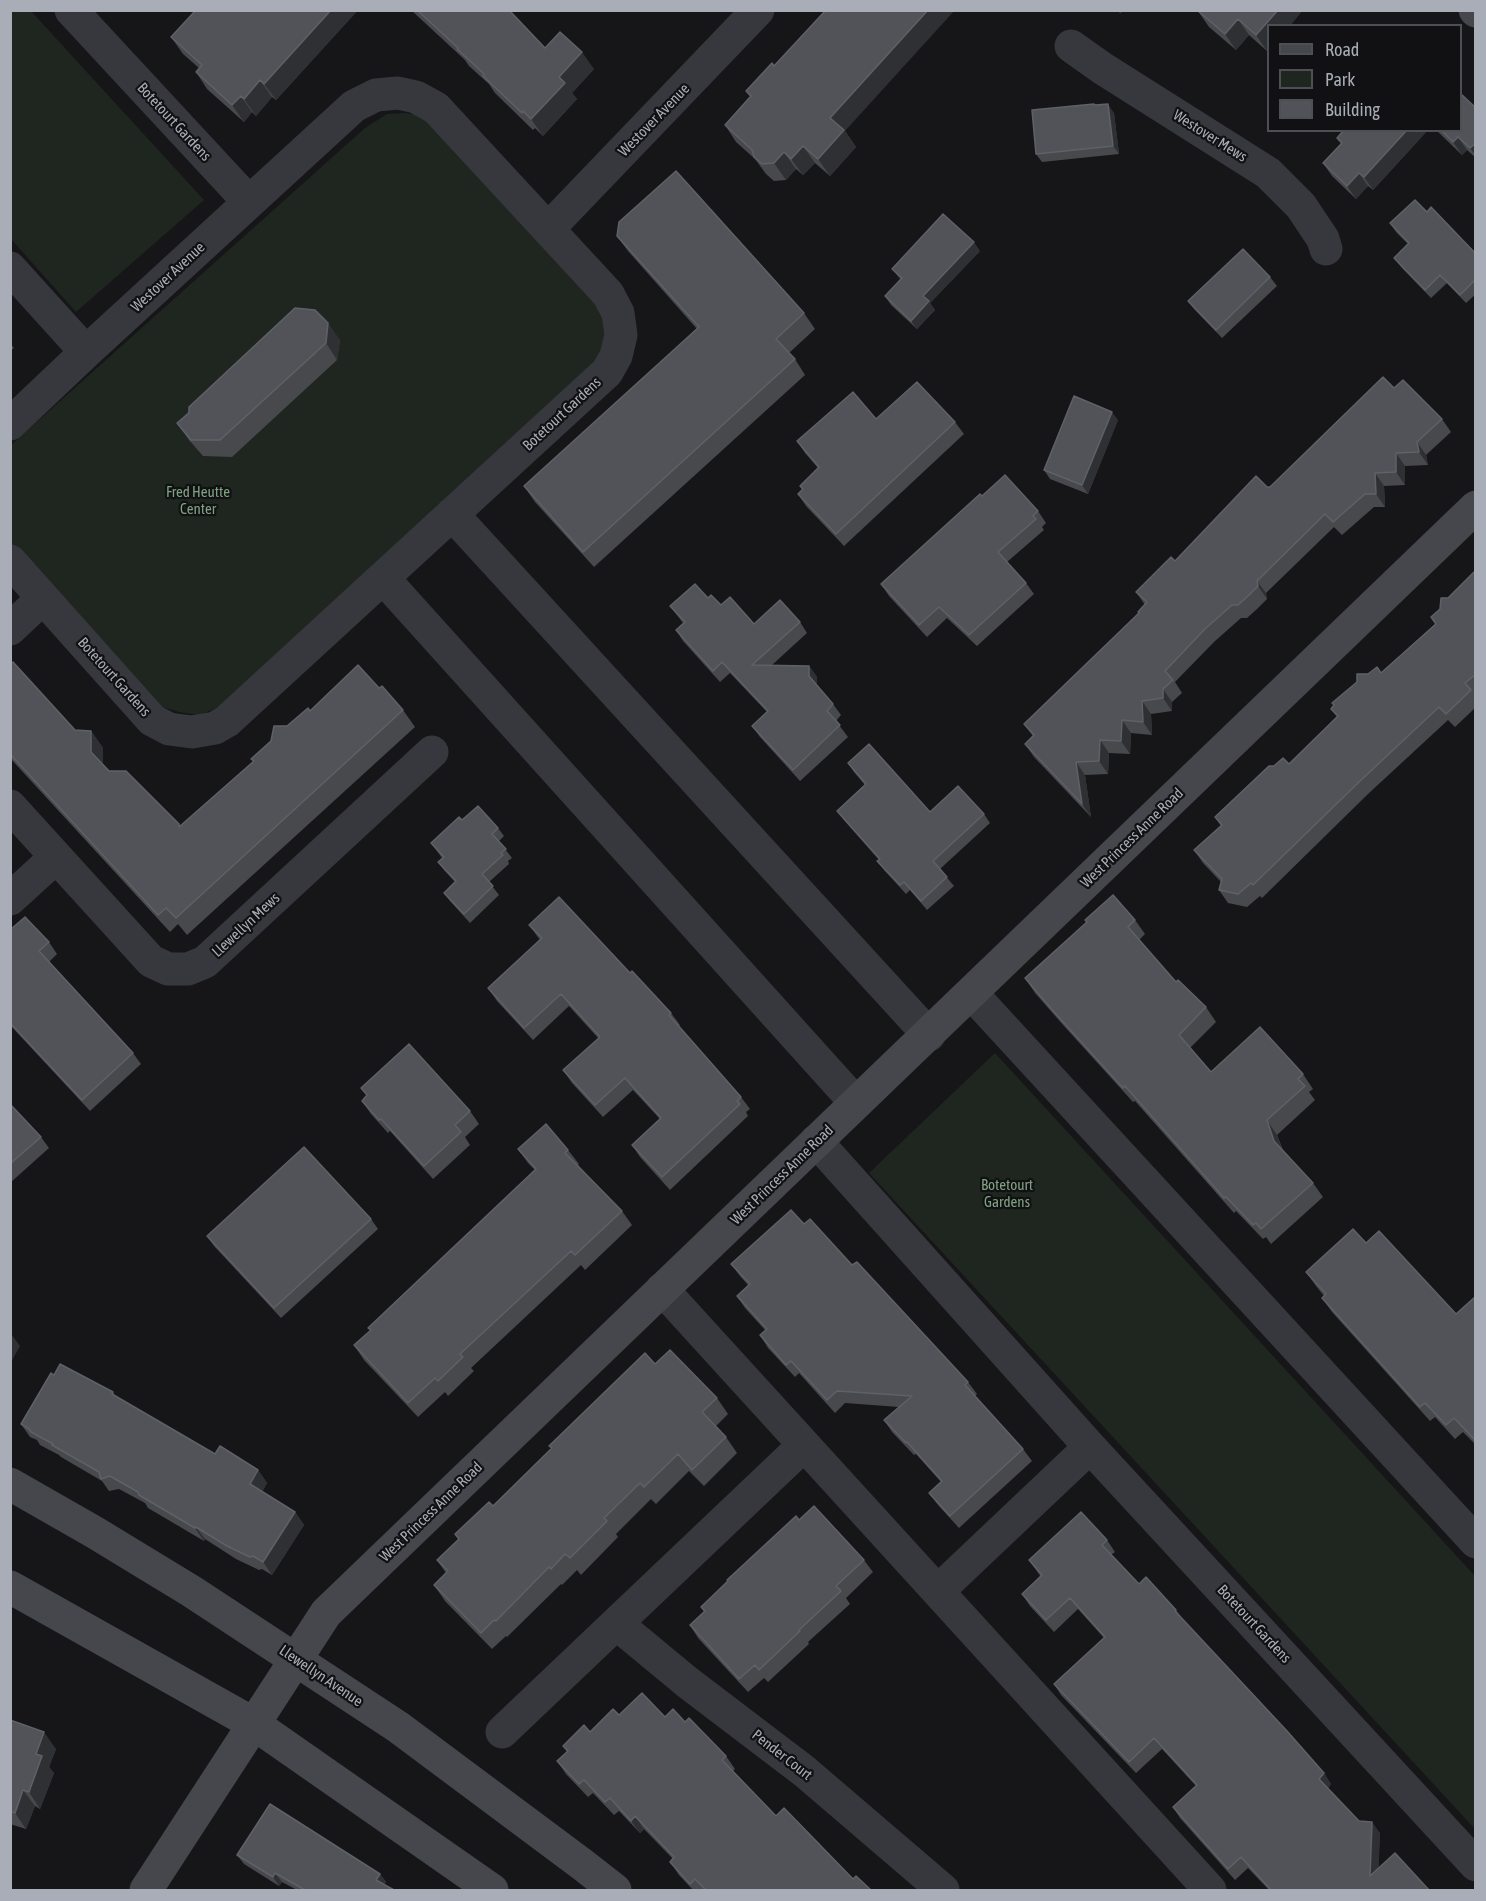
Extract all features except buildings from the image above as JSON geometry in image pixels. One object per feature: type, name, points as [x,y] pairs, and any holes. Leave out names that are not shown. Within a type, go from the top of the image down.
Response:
[{"type":"main road","name":"West Princess Anne Road","points":[[146,1890],[326,1613],[1476,507]]},
{"type":"main road","name":"Llewellyn Avenue","points":[[10,1484],[191,1591],[398,1727],[615,1890]]},
{"type":"main road","points":[[10,1587],[254,1724],[492,1890]]},
{"type":"street","name":"Botetourt Gardens","points":[[71,10],[249,202],[354,106],[376,95],[398,93],[416,97],[436,108],[608,294],[618,313],[621,335],[616,356],[607,372],[452,514]]},
{"type":"street","name":"Westover Avenue","points":[[549,228],[758,10]]},
{"type":"street","name":"Westover Mews","points":[[1071,46],[1268,173],[1301,206],[1323,239],[1326,249]]},
{"type":"street","name":"Westover Avenue","points":[[86,352],[249,202]]},
{"type":"street","points":[[10,268],[86,352],[10,424]]},
{"type":"street","points":[[856,1103],[383,578],[452,514],[929,1035]]},
{"type":"street","name":"Botetourt Gardens","points":[[10,561],[152,720],[169,729],[192,732],[215,728],[227,721],[383,578]]},
{"type":"street","points":[[10,629],[43,598]]},
{"type":"street","name":"Llewellyn Mews","points":[[10,806],[151,961],[168,969],[188,969],[205,962],[432,753]]},
{"type":"street","points":[[10,899],[56,856]]},
{"type":"street","points":[[972,993],[1476,1542]]},
{"type":"street","name":"Botetourt Gardens","points":[[816,1141],[1090,1447],[1476,1865]]},
{"type":"street","points":[[662,1289],[1209,1890]]},
{"type":"street","points":[[502,1732],[804,1445]]},
{"type":"street","points":[[938,1590],[1090,1447]]},
{"type":"street","name":"Pender Court","points":[[617,1624],[687,1682],[804,1771],[943,1890]]},
{"type":"green space","points":[[10,11],[31,11],[204,200],[76,312],[11,239]]},
{"type":"green space","name":"Fred Heutte Center","points":[[387,114],[418,115],[431,123],[594,300],[602,314],[606,336],[599,356],[588,369],[219,707],[199,715],[159,706],[11,545],[11,445],[365,128]]},
{"type":"green space","name":"Botetourt Gardens","points":[[995,1053],[1475,1576],[1475,1829],[869,1173]]}]
